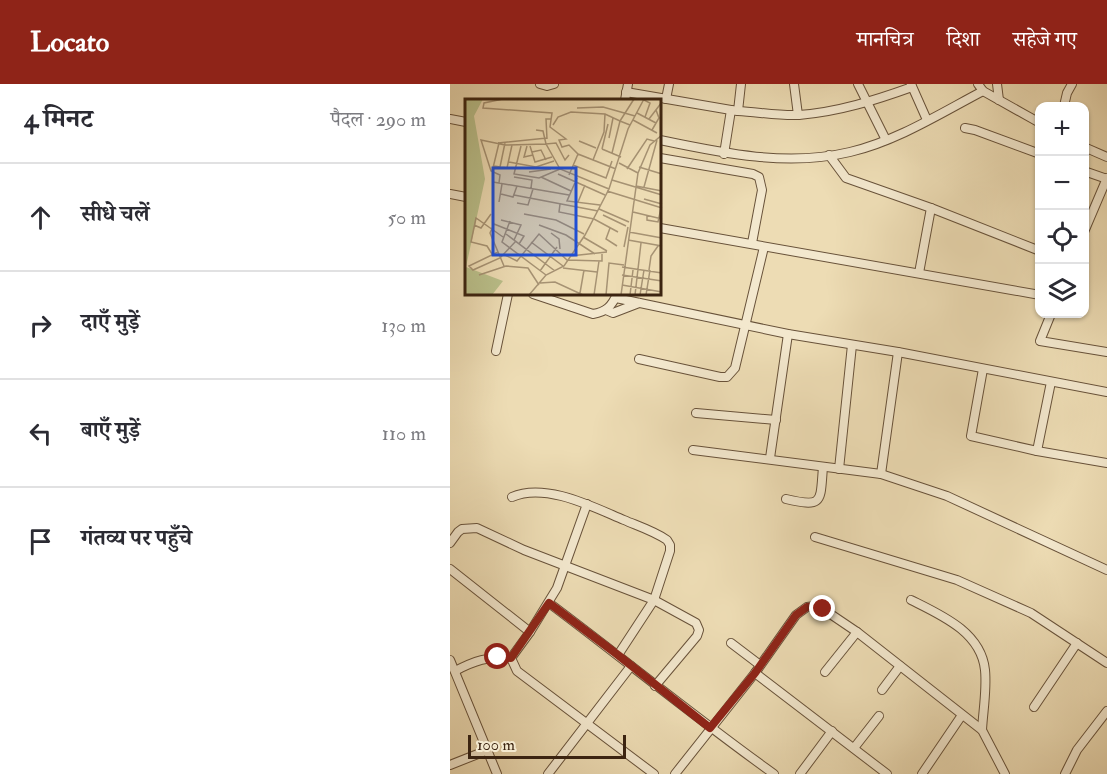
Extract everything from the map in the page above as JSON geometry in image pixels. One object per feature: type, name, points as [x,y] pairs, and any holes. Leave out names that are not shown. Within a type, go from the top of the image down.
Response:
[{"type":"street","points":[[540,84],[547,86],[554,84]]},
{"type":"street","points":[[666,99],[669,84]]},
{"type":"street","points":[[724,154],[741,84]]},
{"type":"street","points":[[794,84],[798,115]]},
{"type":"street","points":[[858,84],[886,140]]},
{"type":"street","points":[[997,84],[999,100]]},
{"type":"street","points":[[1065,102],[1066,93],[1072,84]]},
{"type":"street","points":[[626,92],[735,110],[798,115],[866,103],[912,86],[927,120]]},
{"type":"street","points":[[662,140],[724,154],[781,158],[850,152],[886,140],[927,120],[980,87],[1035,120]]},
{"type":"street","points":[[450,119],[465,122]]},
{"type":"street","points":[[965,128],[1035,152]]},
{"type":"street","points":[[1089,149],[1107,157]]},
{"type":"street","points":[[829,155],[846,178],[931,208],[1035,249]]},
{"type":"street","points":[[662,158],[753,174],[759,177],[762,190],[752,243]]},
{"type":"street","points":[[1089,173],[1107,179],[1089,220]]},
{"type":"street","points":[[450,194],[465,197]]},
{"type":"street","points":[[919,273],[931,208]]},
{"type":"street","points":[[662,228],[1035,294]]},
{"type":"street","points":[[639,358],[727,377],[735,368],[764,247]]},
{"type":"street","points":[[496,351],[508,296]]},
{"type":"street","points":[[539,296],[593,314],[606,310],[616,296],[746,326],[1107,392]]},
{"type":"street","points":[[606,310],[613,313],[640,303]]},
{"type":"street","points":[[1049,318],[1040,341],[1107,352]]},
{"type":"street","points":[[770,458],[788,334]]},
{"type":"street","points":[[839,469],[852,345]]},
{"type":"street","points":[[881,474],[898,352]]},
{"type":"street","points":[[983,369],[971,436],[1037,451],[1107,463]]},
{"type":"street","points":[[1037,451],[1051,382]]},
{"type":"street","points":[[696,413],[776,420]]},
{"type":"street","points":[[693,450],[770,458],[881,474],[947,496],[1107,570]]},
{"type":"street","points":[[786,499],[809,504],[816,502],[821,495],[823,467]]},
{"type":"street","points":[[512,497],[523,492],[562,496],[587,504],[667,540],[670,551],[654,600],[618,655]]},
{"type":"street","points":[[511,658],[549,603],[565,567],[587,504]]},
{"type":"street","points":[[450,543],[462,529],[477,528],[565,567],[654,600],[696,623],[699,630],[697,636],[656,686]]},
{"type":"street","points":[[815,537],[957,580],[1031,613],[1107,663]]},
{"type":"street","points":[[450,569],[530,632]]},
{"type":"street","points":[[911,600],[952,621],[978,648],[985,670],[982,730]]},
{"type":"street","points":[[549,603],[710,728],[774,774]]},
{"type":"street","points":[[675,774],[758,669],[796,615],[807,607],[815,606],[857,632],[982,730],[1005,774]]},
{"type":"street","points":[[825,672],[857,632]]},
{"type":"street","points":[[731,643],[758,669],[887,774]]},
{"type":"street","points":[[1034,707],[1077,643]]},
{"type":"street","points":[[455,671],[478,660],[491,657],[511,658]]},
{"type":"street","points":[[511,658],[517,671],[654,774]]},
{"type":"street","points":[[450,660],[497,774]]},
{"type":"street","points":[[548,774],[631,666]]},
{"type":"street","points":[[882,690],[900,666]]},
{"type":"street","points":[[1065,774],[1077,750],[1107,711]]},
{"type":"street","points":[[922,774],[962,715]]},
{"type":"street","points":[[854,748],[879,716]]},
{"type":"street","points":[[800,774],[832,731]]},
{"type":"street","points":[[450,765],[488,750]]},
{"type":"route","points":[[498,657],[511,658],[549,603],[710,728],[755,673],[796,615],[807,607],[815,606],[823,609]]}]
